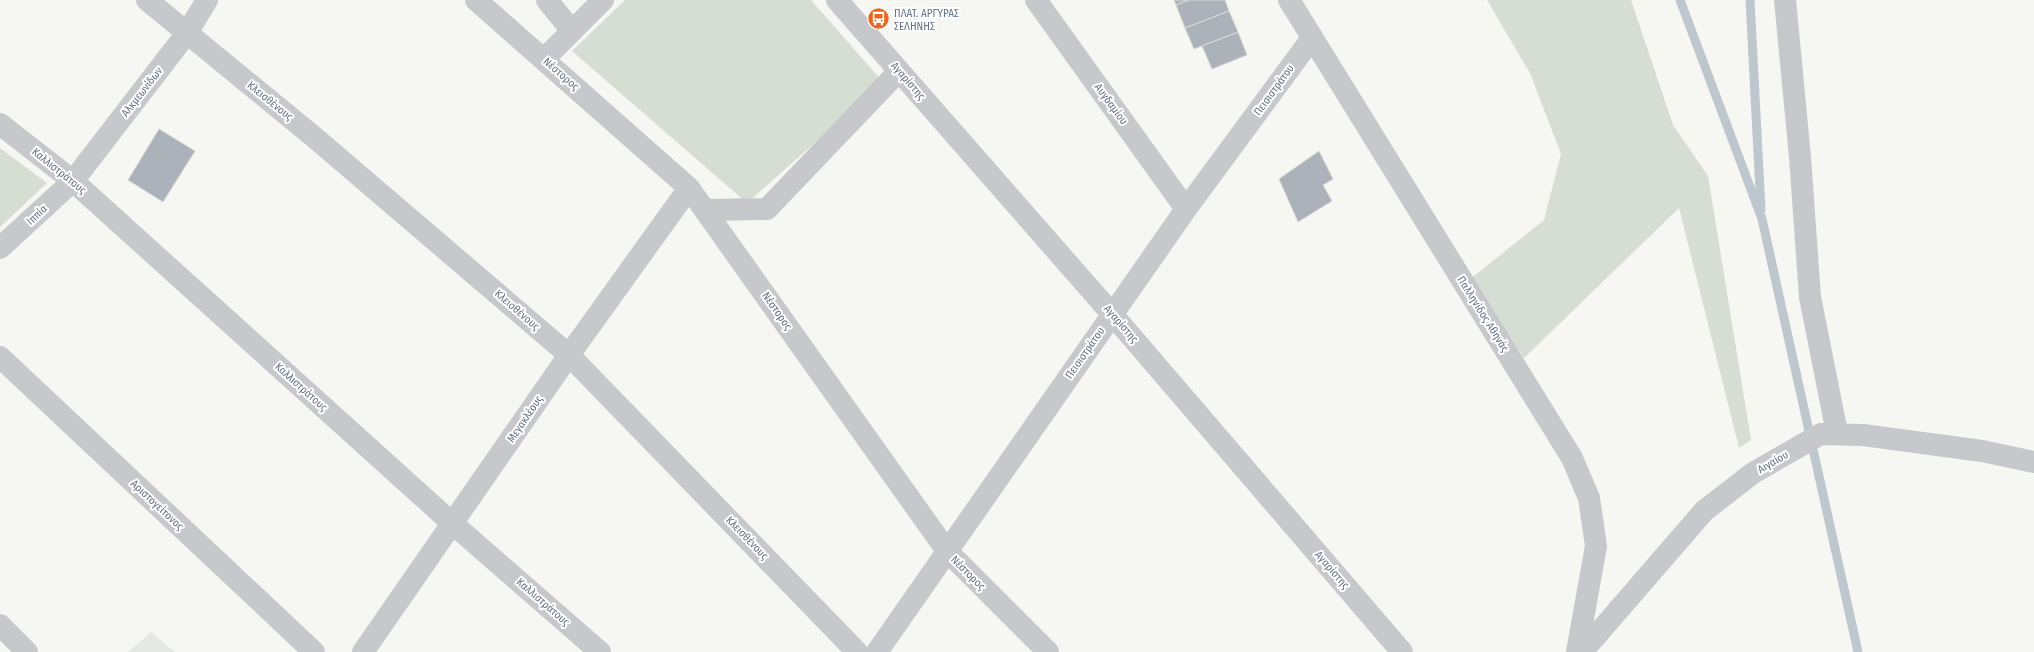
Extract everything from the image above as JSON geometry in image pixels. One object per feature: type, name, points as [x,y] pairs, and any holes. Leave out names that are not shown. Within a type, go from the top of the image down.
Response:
[{"type":"street","name":"Κλεισθένους","points":[[147,0],[380,192],[569,355],[857,652]]},
{"type":"street","name":"Αλκμεωνίδων","points":[[73,181],[187,33],[207,0]]},
{"type":"street","name":"Νέστορος","points":[[476,0],[689,188],[946,551],[1048,652]]},
{"type":"street","points":[[547,0],[572,31]]},
{"type":"street","points":[[544,59],[603,0]]},
{"type":"street","name":"Αγαρίστης","points":[[837,0],[1112,314],[1402,652]]},
{"type":"street","name":"Αυγδαμίου","points":[[1036,0],[1186,209]]},
{"type":"street","name":"Παλληνίδος Αθηνάς","points":[[1289,0],[1572,458],[1589,498],[1596,546],[1577,652]]},
{"type":"street","points":[[1785,0],[1800,157],[1810,297],[1829,434],[1863,435],[1982,451],[2034,462]]},
{"type":"street","name":"Πεισιστράτου","points":[[877,652],[1186,209],[1312,38]]},
{"type":"street","points":[[706,210],[767,209],[899,71]]},
{"type":"street","name":"Καλλιστράτους","points":[[0,124],[73,181],[453,524],[600,652]]},
{"type":"street","name":"Ιππία","points":[[0,248],[73,181]]},
{"type":"street","name":"Μεγακλέους","points":[[363,652],[569,355],[689,188]]},
{"type":"street","name":"Αριστογείτονος","points":[[0,357],[314,652]]},
{"type":"street","name":"Αιγαίου","points":[[1582,652],[1704,511],[1753,473],[1829,434]]},
{"type":"street","points":[[0,625],[28,652]]},
{"type":"shaded area","points":[[625,0],[811,0],[883,82],[747,203],[572,51]]},
{"type":"shaded area","points":[[1487,0],[1631,0],[1673,125],[1708,176],[1751,440],[1739,448],[1679,208],[1524,358],[1469,280],[1544,220],[1561,154],[1530,73]]},
{"type":"shaded area","points":[[0,148],[47,183],[0,227]]},
{"type":"shaded area","points":[[151,632],[175,652],[128,652]]},
{"type":"building","points":[[1174,0],[1189,0],[1176,5]]},
{"type":"building","points":[[1189,0],[1225,0],[1229,11],[1185,28],[1176,5]]},
{"type":"building","points":[[1229,11],[1238,32],[1194,49],[1185,28]]},
{"type":"building","points":[[1238,32],[1247,55],[1212,69],[1202,46]]},
{"type":"building","points":[[159,129],[195,151],[163,202],[128,180]]},
{"type":"building","points":[[1319,151],[1333,179],[1323,185],[1332,201],[1298,222],[1279,179]]},
{"type":"waterway","points":[[1680,0],[1762,219],[1858,652]]},
{"type":"waterway","points":[[1750,0],[1761,210]]},
{"type":"place","name":"ΠΛΑΤ. ΑΡΓΥΡΑΣ ΣΕΛΗΝΗΣ","points":[[878,19]]}]
